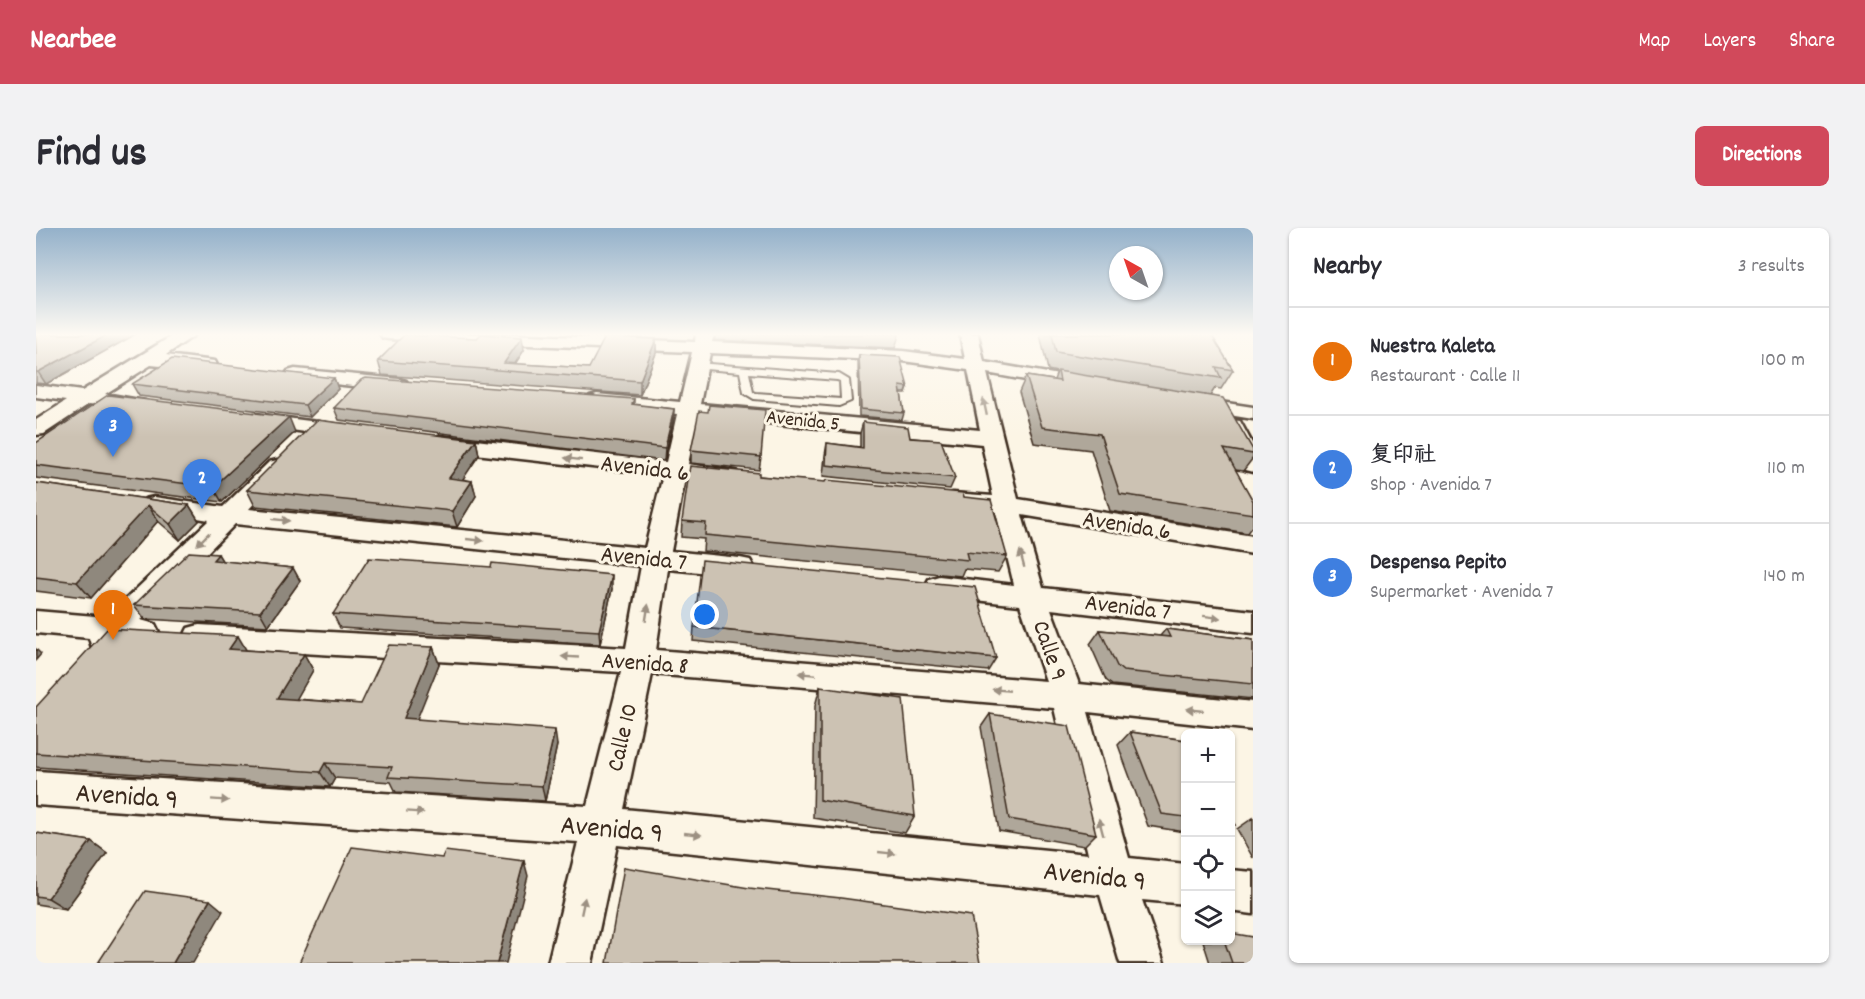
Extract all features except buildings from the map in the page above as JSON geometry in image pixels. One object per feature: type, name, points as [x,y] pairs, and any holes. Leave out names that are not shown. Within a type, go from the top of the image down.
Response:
[{"type":"street","points":[[36,429],[132,368]]},
{"type":"street","points":[[90,654],[227,515],[317,428],[373,368]]},
{"type":"street","name":"Calle 10","points":[[570,963],[639,661],[656,559],[697,368]]},
{"type":"street","name":"Calle 9","points":[[977,368],[1007,505],[1031,595],[1066,696],[1114,876],[1142,963]]},
{"type":"street","points":[[990,368],[1105,388]]},
{"type":"street","points":[[278,373],[420,386]]},
{"type":"street","points":[[36,391],[155,407]]},
{"type":"street","name":"Avenida 5","points":[[583,399],[992,438]]},
{"type":"street","points":[[1175,401],[1253,413]]},
{"type":"street","points":[[1222,409],[1253,465]]},
{"type":"street","points":[[236,417],[375,435]]},
{"type":"street","name":"Avenida 6","points":[[421,440],[746,478]]},
{"type":"street","name":"Avenida 6","points":[[936,498],[1007,505],[1253,544]]},
{"type":"street","name":"Avenida 7","points":[[126,500],[227,515],[761,569]]},
{"type":"street","name":"Avenida 7","points":[[914,583],[1253,622]]},
{"type":"street","name":"Avenida 8","points":[[36,622],[113,631],[639,661],[1066,696],[1253,717]]},
{"type":"street","name":"Avenida 9","points":[[36,788],[600,825],[1181,884]]},
{"type":"street","points":[[1235,891],[1253,893]]},
{"type":"lane","points":[[741,368],[839,377],[844,380],[846,401],[839,403],[754,396],[749,393],[744,370]]},
{"type":"place","name":"Despensa Pepito","points":[[113,457]]},
{"type":"place","name":"复印社","points":[[202,509]]},
{"type":"place","name":"Nuestra Kaleta","points":[[113,640]]}]
